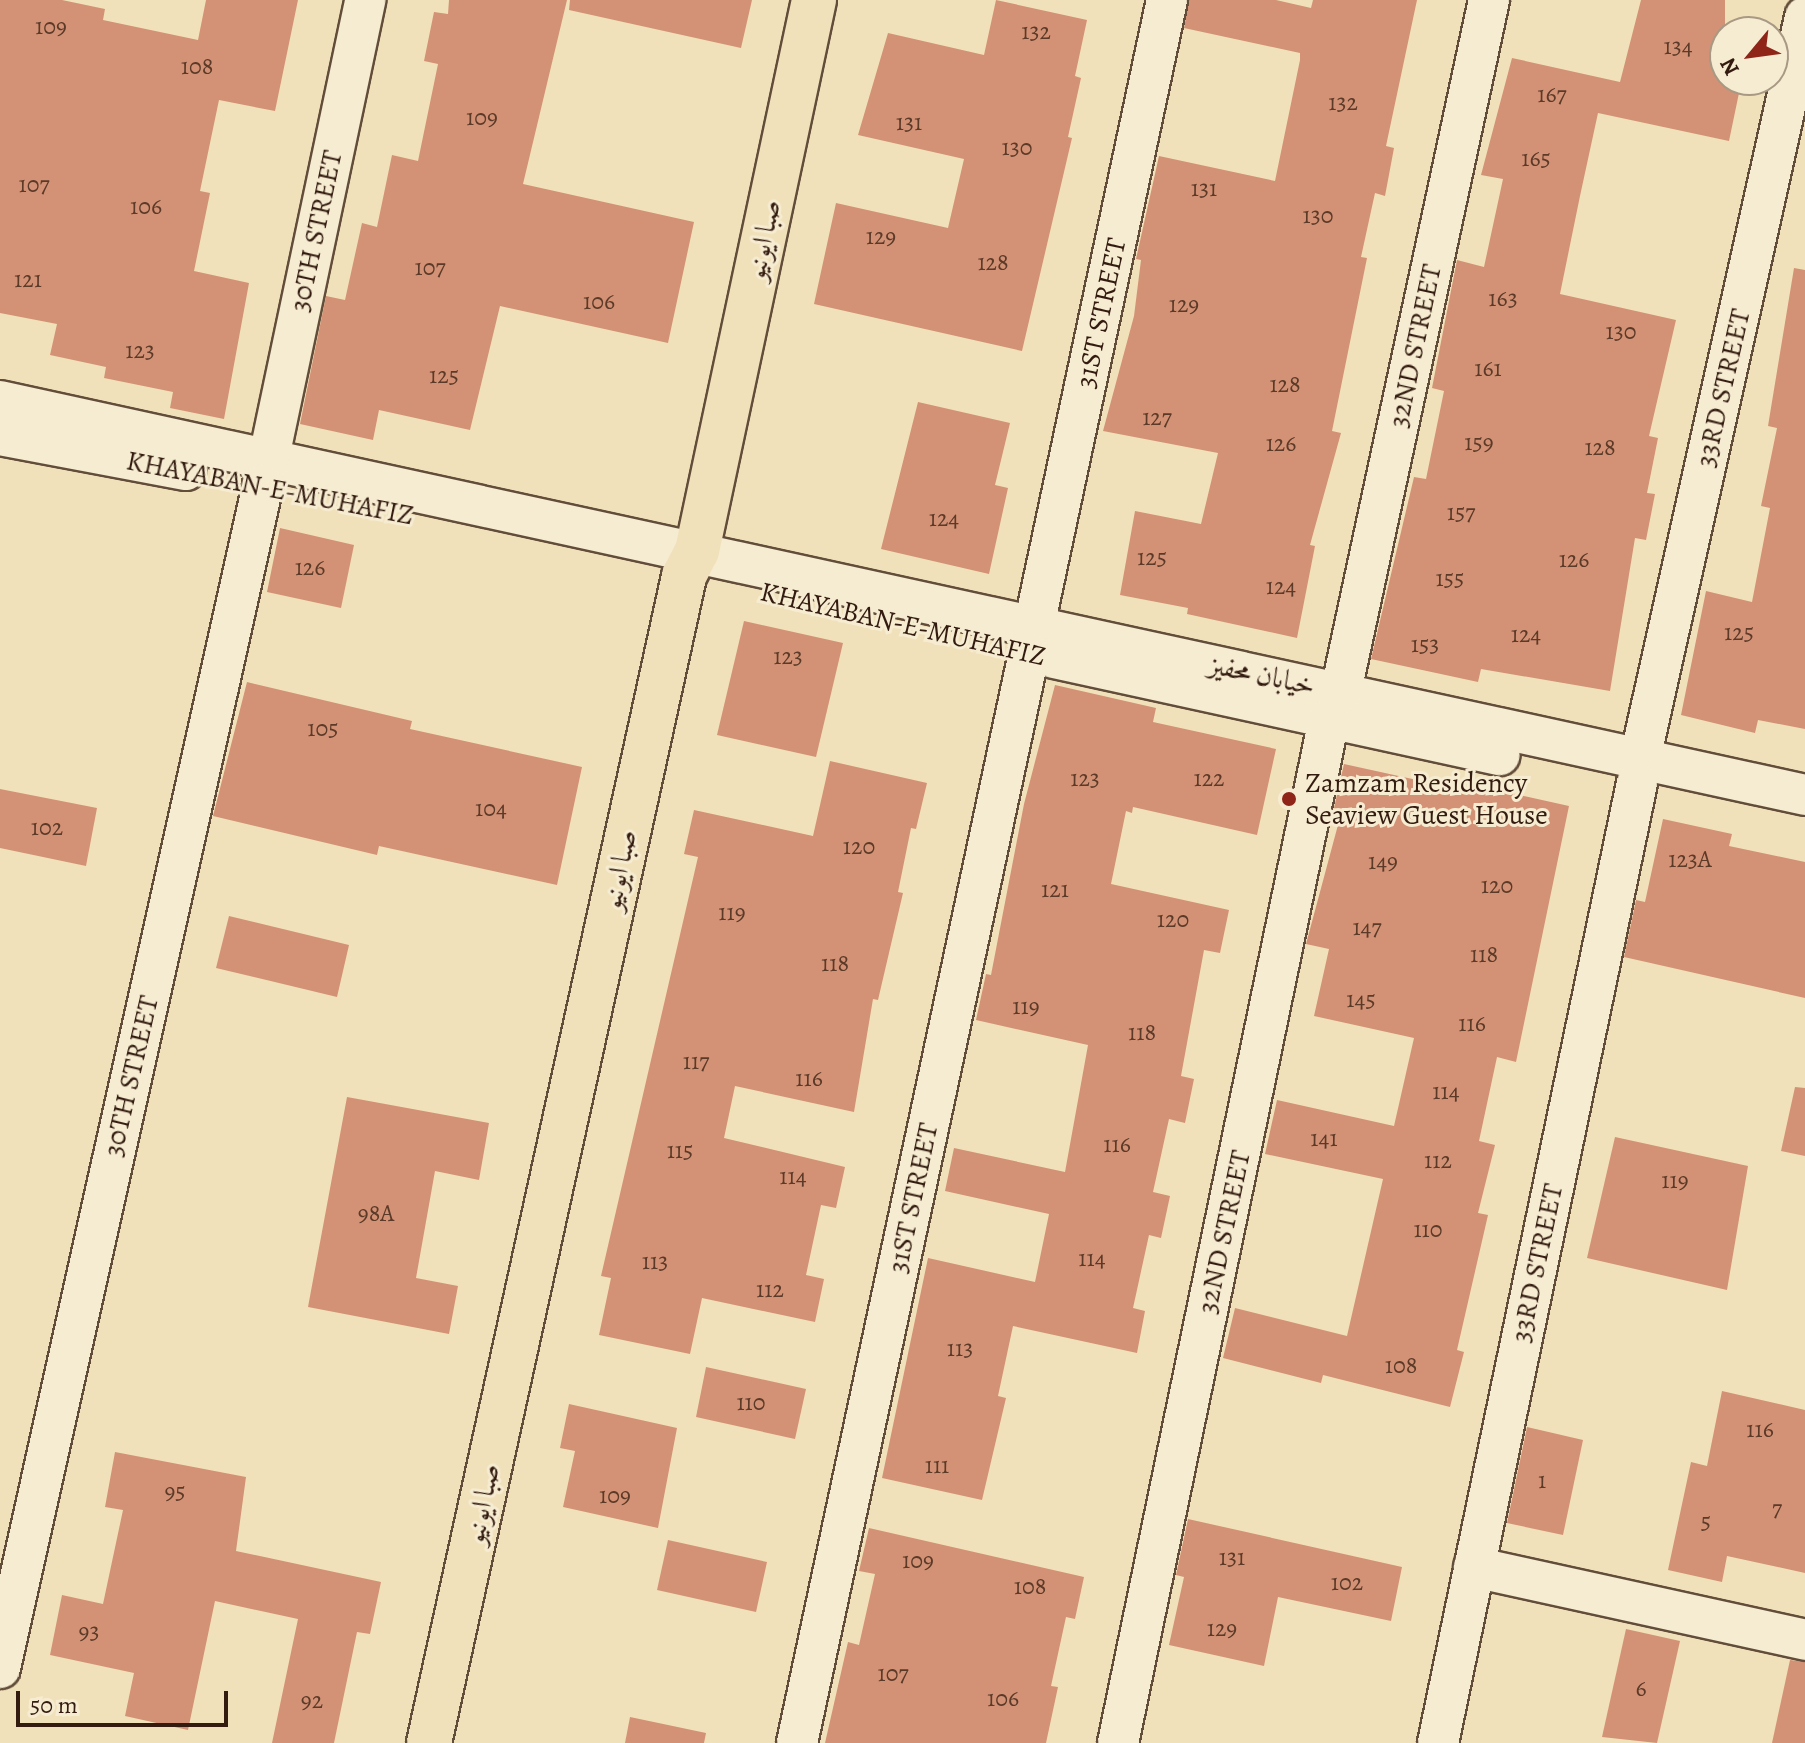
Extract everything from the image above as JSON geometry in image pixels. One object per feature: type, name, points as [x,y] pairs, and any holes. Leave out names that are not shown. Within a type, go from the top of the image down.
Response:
[{"type":"main road","name":"صبا ایونیو","points":[[454,1743],[702,566],[814,0]]},
{"type":"main road","name":"صبا ایونیو","points":[[429,1743],[702,566],[839,0]]},
{"type":"street","name":"30TH STREET","points":[[0,1668],[265,474],[365,0]]},
{"type":"street","name":"31ST STREET","points":[[797,1743],[1167,0]]},
{"type":"street","name":"32ND STREET","points":[[1118,1743],[1335,706],[1489,0]]},
{"type":"street","name":"33RD STREET","points":[[1438,1743],[1639,771],[1805,17]]},
{"type":"street","name":"KHAYABAN-E-MUHAFIZ","points":[[0,401],[265,474],[702,566]]},
{"type":"street","name":"KHAYABAN-E-MUHAFIZ","points":[[0,435],[265,474]]},
{"type":"street","points":[[702,566],[1031,640]]},
{"type":"street","name":"KHAYABAN-E-MUHAFIZ","points":[[1031,640],[1639,771]]},
{"type":"street","points":[[1639,771],[1805,795]]},
{"type":"street","points":[[1639,771],[1805,820]]},
{"type":"street","points":[[1474,1567],[1805,1640]]},
{"type":"building","points":[[0,0],[62,0],[105,9],[103,20],[198,40],[206,0],[298,0],[275,111],[219,100],[200,191],[210,193],[194,271],[249,283],[224,419],[170,408],[173,392],[104,378],[106,367],[50,355],[57,324],[0,313]]},
{"type":"building","points":[[449,0],[567,0],[523,184],[694,222],[668,343],[500,306],[470,430],[379,410],[373,440],[300,424],[326,296],[345,300],[362,223],[377,227],[392,155],[418,161],[438,64],[424,61],[434,12],[448,14]]},
{"type":"building","points":[[570,0],[752,0],[741,48],[569,10]]},
{"type":"building","points":[[996,0],[1087,20],[1075,76],[1081,78],[1068,137],[1072,138],[1022,351],[814,304],[836,203],[948,228],[964,159],[858,135],[888,33],[984,55]]},
{"type":"building","points":[[1189,0],[1276,0],[1311,8],[1313,0],[1417,0],[1386,146],[1394,148],[1385,196],[1375,193],[1361,257],[1367,258],[1332,431],[1341,433],[1310,545],[1315,546],[1297,638],[1187,614],[1188,608],[1120,595],[1135,511],[1201,524],[1218,453],[1103,431],[1134,316],[1141,260],[1136,259],[1159,156],[1275,181],[1300,60],[1300,53],[1184,28]]},
{"type":"building","points":[[1641,0],[1725,0],[1725,16],[1709,16],[1709,96],[1738,96],[1729,141],[1598,113],[1560,294],[1676,320],[1649,436],[1658,438],[1647,493],[1655,494],[1646,540],[1635,538],[1610,691],[1481,669],[1478,682],[1371,659],[1414,477],[1426,479],[1444,391],[1432,388],[1457,260],[1484,267],[1503,179],[1481,175],[1512,58],[1620,82]]},
{"type":"building","points":[[1794,268],[1805,270],[1805,729],[1758,720],[1755,733],[1681,715],[1706,591],[1752,602],[1770,508],[1761,506],[1777,428],[1768,426]]},
{"type":"building","points":[[918,402],[1010,423],[995,485],[1008,488],[989,574],[881,549]]},
{"type":"building","points":[[280,528],[354,545],[341,608],[267,592]]},
{"type":"building","points":[[744,621],[843,643],[816,757],[717,735]]},
{"type":"building","points":[[247,682],[412,721],[410,729],[582,767],[557,885],[379,846],[377,855],[213,816]]},
{"type":"building","points":[[1055,685],[1156,708],[1153,722],[1276,749],[1257,835],[1133,807],[1132,813],[1126,811],[1111,884],[1229,910],[1220,953],[1204,950],[1181,1076],[1194,1079],[1185,1123],[1169,1119],[1153,1192],[1170,1196],[1161,1238],[1149,1235],[1133,1308],[1145,1311],[1137,1353],[1013,1326],[998,1396],[1006,1398],[982,1500],[882,1478],[928,1258],[1035,1282],[1049,1214],[945,1191],[954,1148],[1065,1172],[1088,1045],[976,1020],[986,974],[991,975],[1024,804]]},
{"type":"building","points":[[830,761],[927,783],[916,829],[911,828],[898,892],[903,893],[878,1000],[873,999],[854,1112],[735,1086],[724,1138],[845,1167],[836,1208],[821,1205],[806,1275],[824,1279],[815,1322],[702,1298],[690,1354],[599,1335],[611,1278],[601,1276],[698,857],[684,854],[694,810],[813,836]]},
{"type":"building","points":[[1344,764],[1467,791],[1469,784],[1569,806],[1516,1062],[1497,1057],[1479,1141],[1495,1145],[1478,1213],[1488,1215],[1457,1350],[1464,1352],[1450,1407],[1323,1375],[1321,1383],[1223,1358],[1235,1308],[1347,1336],[1383,1179],[1265,1154],[1277,1100],[1394,1126],[1414,1038],[1314,1016],[1329,949],[1306,944],[1342,810],[1334,808]]},
{"type":"building","points":[[0,789],[97,808],[86,866],[0,848]]},
{"type":"building","points":[[1663,819],[1732,834],[1729,846],[1805,862],[1805,998],[1624,957],[1636,900],[1645,902]]},
{"type":"building","points":[[229,916],[349,945],[337,997],[216,968]]},
{"type":"building","points":[[1795,1087],[1805,1088],[1805,1156],[1781,1151]]},
{"type":"building","points":[[347,1097],[489,1123],[479,1180],[435,1171],[416,1278],[458,1286],[449,1334],[308,1307]]},
{"type":"building","points":[[1615,1137],[1748,1166],[1727,1290],[1587,1258]]},
{"type":"building","points":[[706,1367],[806,1389],[795,1439],[696,1417]]},
{"type":"building","points":[[1722,1391],[1805,1410],[1805,1573],[1727,1556],[1722,1582],[1668,1570],[1691,1462],[1707,1466]]},
{"type":"building","points":[[569,1404],[677,1428],[658,1528],[563,1507],[575,1451],[560,1448]]},
{"type":"building","points":[[1527,1427],[1583,1440],[1563,1535],[1507,1523]]},
{"type":"building","points":[[115,1452],[246,1477],[236,1551],[381,1582],[370,1634],[357,1632],[334,1743],[272,1743],[298,1619],[215,1601],[188,1730],[125,1716],[134,1673],[50,1655],[62,1595],[103,1604],[123,1510],[105,1507]]},
{"type":"building","points":[[1188,1519],[1402,1567],[1391,1621],[1278,1597],[1264,1666],[1169,1645],[1184,1577],[1176,1575]]},
{"type":"building","points":[[869,1528],[1084,1577],[1075,1619],[1066,1617],[1051,1686],[1058,1687],[1046,1743],[825,1743],[848,1642],[859,1645],[875,1574],[859,1571]]},
{"type":"building","points":[[668,1540],[767,1562],[756,1612],[657,1590]]},
{"type":"building","points":[[1626,1629],[1680,1641],[1657,1743],[1602,1737]]},
{"type":"building","points":[[1790,1660],[1805,1662],[1805,1743],[1772,1743]]},
{"type":"building","points":[[630,1717],[706,1733],[704,1743],[625,1743]]},
{"type":"place","name":"Zamzam Residency Seaview Guest House","points":[[1289,799]]}]
